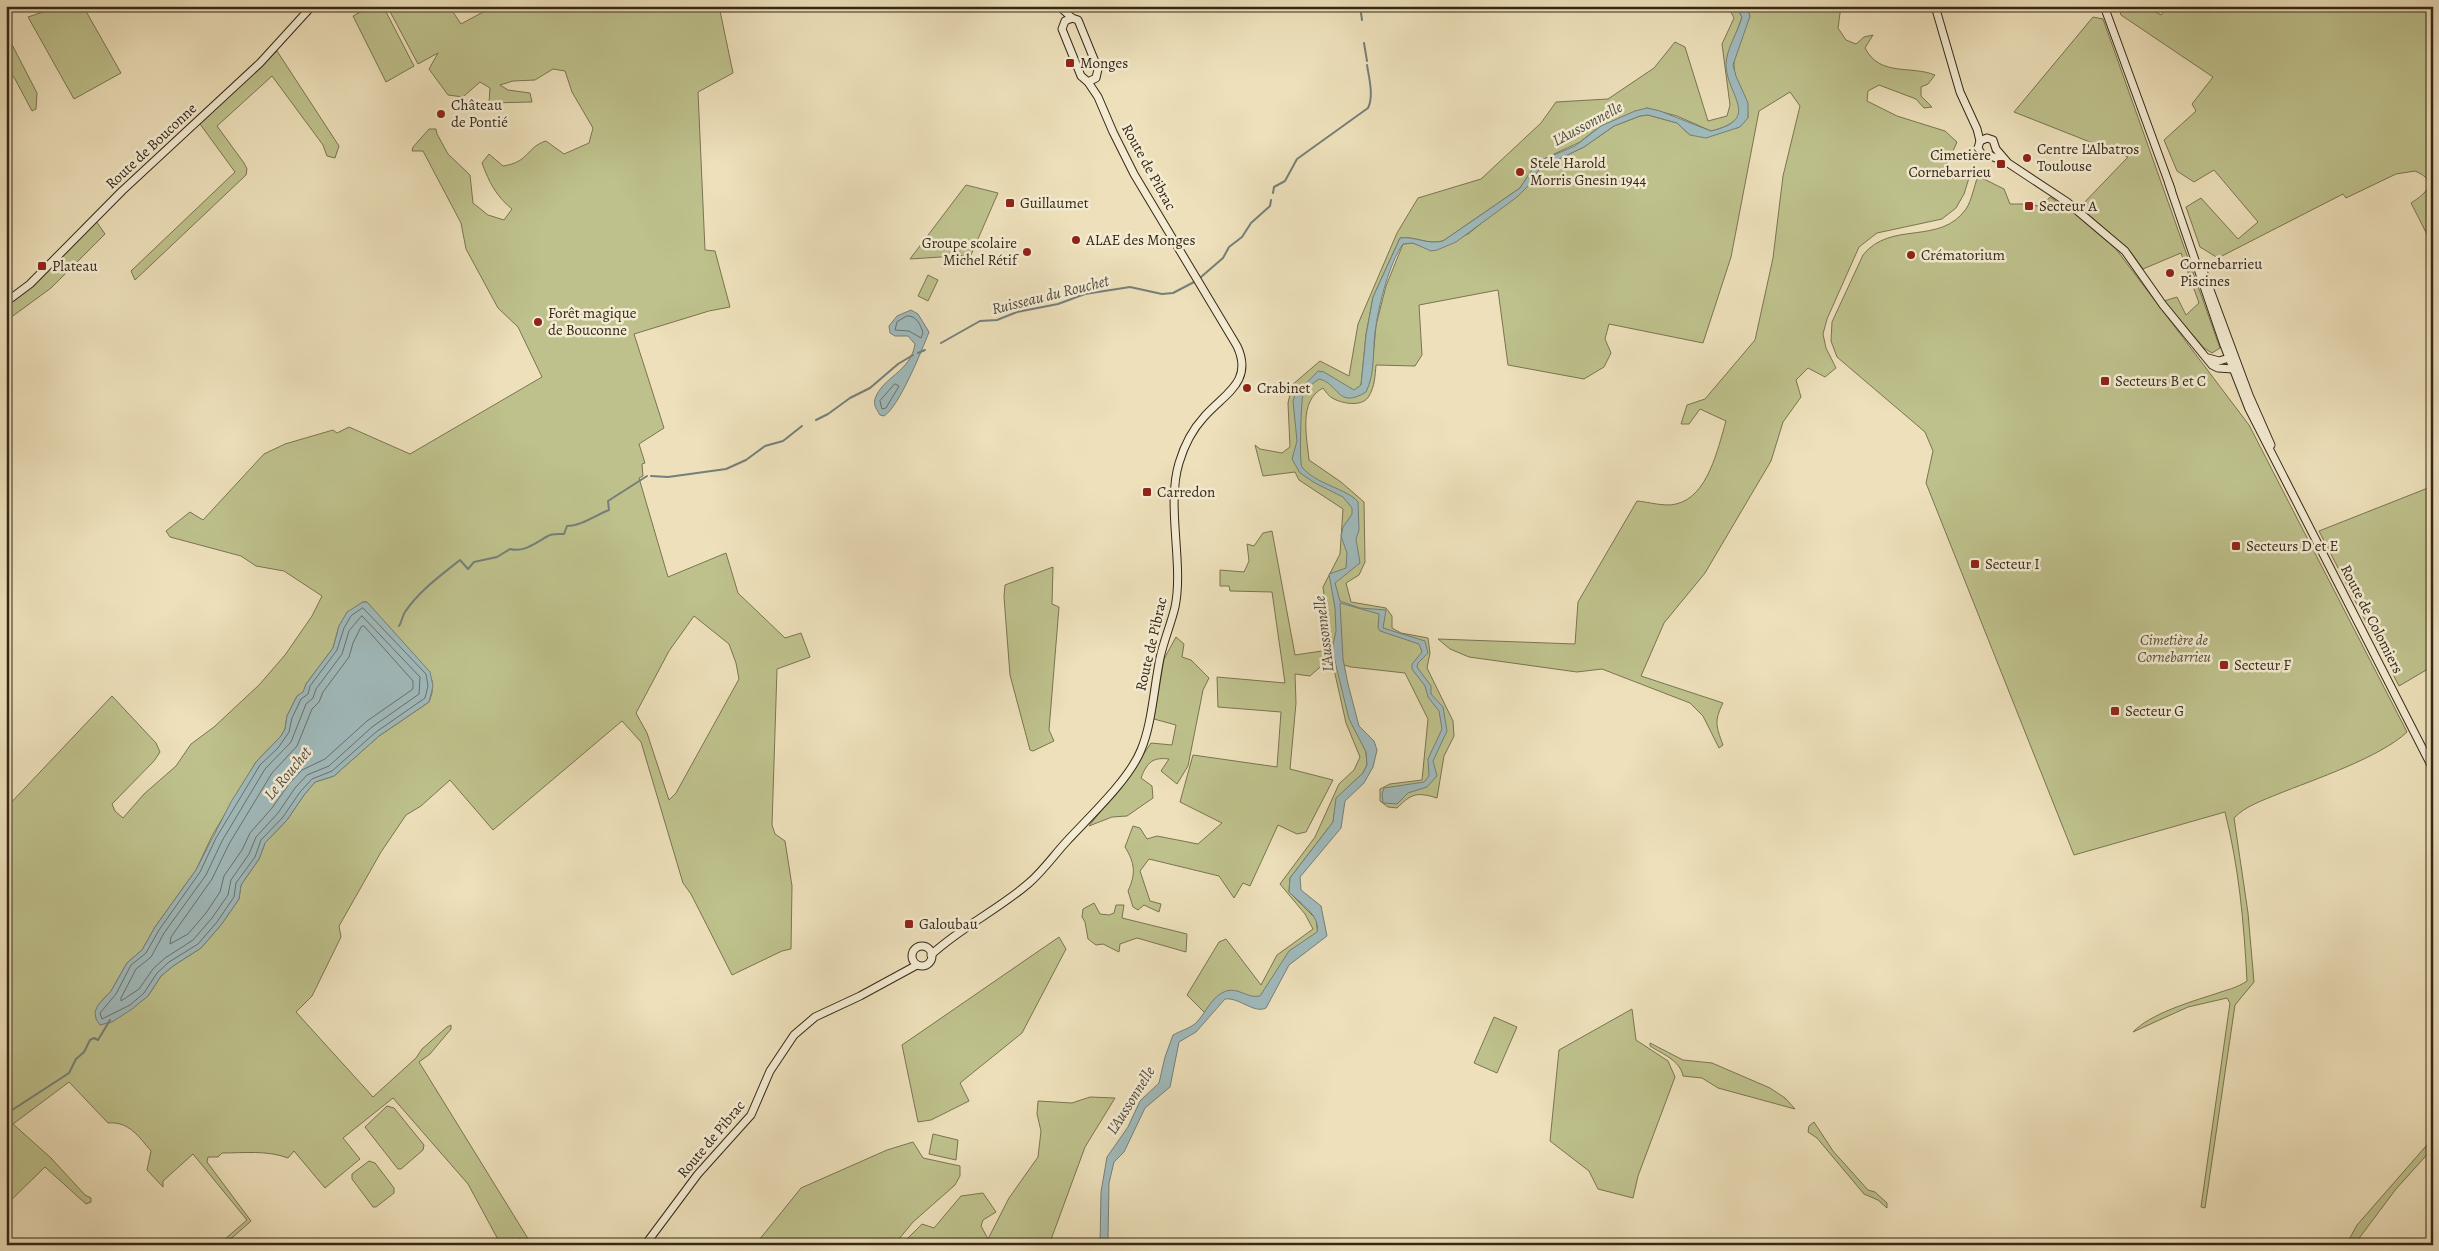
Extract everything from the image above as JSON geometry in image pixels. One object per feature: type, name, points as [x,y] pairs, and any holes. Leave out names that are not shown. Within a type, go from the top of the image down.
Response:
[{"type":"main road","name":"Route de Bouconne","points":[[6,302],[30,284],[122,191],[279,45],[312,6]]},
{"type":"main road","points":[[1059,6],[1072,18],[1063,23],[1059,6]]},
{"type":"main road","points":[[1935,6],[1960,92],[1983,140]]},
{"type":"main road","name":"Route de Colomiers","points":[[2104,6],[2259,432],[2287,482],[2433,769]]},
{"type":"main road","name":"Route de Pibrac","points":[[1072,18],[1078,20],[1098,69],[1096,78],[1098,97]]},
{"type":"main road","name":"Route de Pibrac","points":[[645,1245],[698,1174],[752,1115],[770,1070],[794,1035],[814,1017],[860,996],[886,980],[917,965],[927,965],[932,955],[954,935],[1029,883],[1106,798],[1141,752],[1160,656],[1175,607],[1177,591],[1174,514],[1177,469],[1188,440],[1205,416],[1230,393],[1239,380],[1243,366],[1242,357],[1237,346],[1134,174],[1098,97],[1079,72],[1062,29],[1063,23]]},
{"type":"main road","points":[[1088,82],[1096,78]]},
{"type":"main road","points":[[1983,140],[1993,140],[1996,149],[2008,163]]},
{"type":"main road","points":[[1983,140],[1978,148],[1980,153],[2008,163],[2054,192],[2109,236],[2125,252],[2163,304],[2207,358],[2218,368],[2233,364]]},
{"type":"main road","points":[[1991,156],[1996,149]]},
{"type":"main road","points":[[2207,358],[2233,364]]},
{"type":"main road","name":"Route de Pibrac","points":[[886,980],[912,957],[915,949],[926,948],[954,935]]},
{"type":"main road","points":[[926,948],[932,955]]},
{"type":"main road","points":[[912,957],[917,965]]},
{"type":"green space","points":[[61,6],[83,6],[121,73],[74,99],[28,17]]},
{"type":"green space","points":[[371,6],[383,6],[414,66],[386,82],[353,16]]},
{"type":"green space","points":[[387,6],[449,6],[461,24],[494,6],[719,6],[733,73],[698,92],[705,250],[715,251],[730,307],[709,311],[634,334],[664,428],[639,444],[645,463],[642,464],[643,476],[639,478],[668,577],[726,553],[738,593],[785,638],[801,633],[810,657],[777,669],[772,825],[775,834],[785,841],[792,886],[791,949],[782,951],[732,975],[691,894],[683,883],[641,742],[622,721],[493,830],[450,780],[421,806],[406,815],[381,852],[339,926],[341,937],[312,996],[296,1012],[373,1097],[416,1058],[422,1049],[451,1025],[451,1029],[430,1054],[419,1062],[532,1245],[525,1245],[520,1238],[508,1245],[501,1245],[468,1184],[393,1098],[343,1138],[360,1159],[325,1188],[294,1151],[288,1158],[280,1155],[255,1152],[222,1153],[218,1157],[208,1157],[207,1162],[251,1221],[224,1245],[218,1245],[247,1220],[193,1154],[163,1181],[163,1187],[147,1170],[151,1151],[142,1140],[128,1127],[108,1123],[69,1082],[13,1124],[51,1158],[85,1195],[91,1198],[91,1202],[86,1204],[45,1167],[6,1205],[6,808],[112,696],[156,743],[160,752],[154,761],[112,804],[115,811],[123,818],[144,794],[176,766],[191,744],[214,727],[259,685],[285,655],[312,616],[322,596],[284,571],[256,566],[241,556],[170,537],[166,531],[190,512],[203,520],[264,454],[285,444],[333,430],[337,433],[349,427],[410,454],[542,377],[518,327],[498,308],[466,249],[461,223],[423,151],[412,151],[413,147],[429,129],[436,129],[448,154],[470,175],[473,203],[488,215],[504,220],[512,209],[497,194],[482,163],[489,154],[503,166],[512,164],[546,141],[564,154],[589,143],[593,128],[572,92],[565,71],[553,69],[535,80],[513,81],[500,85],[508,90],[530,93],[532,102],[489,103],[490,88],[480,82],[463,97],[448,95],[429,69],[438,53],[418,64]],"holes":[[[363,602],[367,602],[432,680],[432,693],[429,702],[379,736],[334,776],[315,782],[287,820],[265,843],[259,859],[241,885],[239,899],[221,925],[201,948],[161,976],[148,996],[109,1023],[98,1005],[111,991],[127,963],[142,950],[155,927],[196,870],[212,836],[256,762],[281,736],[285,729],[287,716],[297,696],[304,692],[306,684],[333,648],[339,626],[347,613]],[[694,616],[729,644],[736,663],[739,679],[676,793],[669,800],[647,733],[636,713],[669,651]]]},
{"type":"green space","points":[[1728,6],[1736,6],[1742,17],[1727,59],[1740,110],[1737,118],[1725,127],[1711,131],[1677,116],[1647,108],[1595,130],[1580,142],[1537,162],[1520,188],[1443,241],[1431,242],[1400,238],[1373,297],[1366,335],[1361,385],[1372,369],[1376,325],[1386,286],[1403,244],[1413,243],[1431,250],[1468,234],[1529,185],[1540,168],[1584,147],[1614,126],[1640,116],[1648,115],[1677,123],[1690,135],[1737,128],[1748,118],[1746,103],[1734,72],[1737,46],[1750,16],[1746,6],[1841,6],[1838,28],[1846,40],[1856,44],[1864,37],[1873,35],[1865,48],[1871,57],[1879,63],[1896,69],[1935,75],[1928,84],[1921,87],[1921,96],[1932,107],[1924,108],[1916,99],[1879,85],[1868,91],[1867,101],[1897,116],[1945,131],[1957,142],[1949,160],[1942,169],[1952,178],[1969,178],[1964,194],[1956,208],[1942,219],[1877,233],[1859,247],[1827,319],[1823,334],[1826,348],[1836,368],[1825,377],[1808,368],[1796,380],[1801,397],[1783,422],[1771,461],[1705,573],[1664,623],[1641,676],[1723,703],[1718,714],[1717,724],[1723,745],[1719,748],[1703,716],[1690,703],[1602,669],[1577,672],[1469,657],[1450,649],[1438,639],[1575,644],[1578,602],[1637,501],[1662,505],[1676,504],[1687,500],[1704,482],[1715,457],[1726,421],[1700,409],[1689,424],[1681,424],[1687,405],[1705,399],[1755,340],[1773,258],[1783,176],[1800,106],[1790,92],[1759,111],[1731,257],[1703,343],[1609,324],[1605,339],[1611,353],[1604,367],[1584,379],[1508,365],[1498,290],[1419,305],[1422,355],[1415,366],[1376,365],[1374,381],[1369,396],[1362,402],[1348,403],[1338,401],[1331,397],[1323,388],[1315,394],[1307,410],[1306,420],[1309,460],[1341,482],[1364,502],[1365,562],[1359,575],[1346,583],[1351,602],[1386,608],[1392,616],[1392,628],[1401,633],[1428,638],[1430,653],[1427,668],[1453,721],[1454,736],[1444,756],[1437,798],[1415,795],[1397,808],[1388,807],[1380,801],[1380,789],[1390,784],[1422,780],[1428,719],[1405,673],[1351,667],[1336,663],[1344,693],[1366,752],[1367,765],[1363,773],[1337,798],[1333,822],[1290,878],[1289,892],[1316,919],[1318,935],[1289,956],[1263,996],[1255,1001],[1230,994],[1205,1013],[1187,995],[1219,942],[1226,939],[1261,985],[1277,955],[1313,929],[1305,914],[1280,884],[1315,837],[1339,784],[1354,770],[1360,757],[1346,723],[1333,665],[1323,587],[1340,554],[1343,509],[1299,480],[1295,472],[1263,476],[1255,445],[1260,449],[1282,453],[1290,447],[1288,403],[1292,385],[1320,361],[1349,376],[1358,324],[1397,233],[1418,198],[1481,179],[1541,123],[1556,102],[1608,99],[1654,68],[1675,42],[1685,47],[1708,121],[1727,116],[1730,105],[1722,44],[1734,18]]},
{"type":"green space","points":[[2118,6],[2145,6],[2161,15],[2168,6],[2433,6],[2433,246],[2411,203],[2422,195],[2428,187],[2427,179],[2415,171],[2396,174],[2346,198],[2343,194],[2218,258],[2200,247],[2186,207],[2201,198],[2238,239],[2258,222],[2214,170],[2194,182],[2177,171],[2164,140],[2196,111],[2192,104],[2213,77],[2121,15]]},
{"type":"green space","points":[[2093,17],[2103,19],[2220,348],[2212,353],[2204,348],[2164,301],[2177,297],[2186,315],[2199,303],[2181,253],[2143,269],[2130,251],[2080,207],[2128,157],[2014,112]]},
{"type":"green space","points":[[6,33],[37,93],[36,109],[32,111],[12,75],[6,78]]},
{"type":"green space","points":[[277,51],[339,146],[335,158],[327,156],[323,145],[272,76],[217,126],[244,163],[247,169],[246,175],[135,280],[131,271],[235,172],[200,124]]},
{"type":"green space","name":"Cimetière de Cornebarrieu","points":[[1978,176],[2004,189],[2010,204],[2031,204],[2041,207],[2050,197],[2074,213],[2116,249],[2249,425],[2407,732],[2364,759],[2255,804],[2234,818],[2248,913],[2254,982],[2235,1005],[2205,1208],[2201,1207],[2230,1003],[2227,998],[2188,1007],[2133,1032],[2160,1014],[2247,981],[2240,896],[2225,812],[2074,855],[1926,483],[1933,451],[1925,432],[1837,357],[1831,341],[1832,322],[1863,255],[1874,244],[1887,238],[1929,231],[1943,227],[1955,220],[1966,209]]},
{"type":"green space","points":[[966,185],[998,193],[971,255],[910,259]]},
{"type":"green space","points":[[96,221],[105,234],[51,288],[6,321],[6,305]]},
{"type":"green space","points":[[928,275],[938,280],[928,301],[918,296]]},
{"type":"green space","points":[[2433,486],[2433,666],[2399,686],[2319,531]]},
{"type":"green space","points":[[1272,531],[1295,655],[1322,651],[1328,660],[1310,676],[1295,674],[1296,703],[1290,769],[1333,780],[1306,832],[1297,834],[1278,825],[1250,886],[1243,883],[1234,898],[1219,876],[1149,859],[1140,871],[1150,901],[1161,904],[1159,912],[1144,905],[1138,910],[1133,907],[1128,891],[1133,869],[1131,858],[1125,847],[1133,826],[1140,828],[1147,839],[1157,836],[1198,844],[1222,823],[1180,802],[1193,755],[1277,767],[1281,712],[1218,707],[1217,677],[1285,683],[1272,592],[1230,591],[1229,586],[1220,586],[1220,570],[1244,572],[1249,561],[1247,544],[1254,546],[1263,533]]},
{"type":"green space","points":[[1053,567],[1052,604],[1059,607],[1049,730],[1054,741],[1033,751],[1030,750],[1010,675],[1004,597],[1005,585]]},
{"type":"green space","points":[[1176,637],[1184,644],[1182,657],[1191,660],[1209,678],[1203,690],[1188,766],[1177,784],[1161,771],[1169,759],[1159,759],[1151,762],[1141,778],[1152,786],[1153,798],[1127,816],[1112,817],[1089,826],[1128,777],[1151,743],[1172,745],[1176,725],[1154,719],[1164,659]]},
{"type":"green space","points":[[1094,903],[1100,914],[1109,915],[1114,913],[1116,905],[1124,905],[1122,918],[1187,934],[1186,952],[1137,938],[1120,944],[1119,952],[1103,944],[1096,945],[1088,939],[1085,922],[1082,917],[1083,909]]},
{"type":"green space","points":[[1059,937],[1066,949],[1022,1033],[960,1083],[969,1101],[931,1120],[918,1122],[902,1045]]},
{"type":"green space","points":[[1632,1009],[1636,1040],[1668,1061],[1675,1077],[1638,1176],[1633,1198],[1598,1189],[1589,1171],[1550,1141],[1559,1050]]},
{"type":"green space","points":[[1494,1017],[1517,1027],[1497,1073],[1474,1063]]},
{"type":"green space","points":[[1650,1043],[1683,1060],[1712,1063],[1770,1088],[1785,1098],[1795,1109],[1718,1088],[1702,1078],[1683,1076],[1681,1070],[1674,1062],[1650,1046]]},
{"type":"green space","points":[[1090,1097],[1115,1098],[1085,1147],[1049,1245],[901,1245],[922,1224],[934,1228],[961,1196],[983,1193],[996,1212],[983,1220],[981,1226],[988,1239],[1009,1198],[1038,1157],[1041,1131],[1037,1114],[1038,1101],[1072,1103]]},
{"type":"green space","points":[[387,1106],[394,1108],[424,1145],[423,1150],[401,1169],[398,1169],[365,1127]]},
{"type":"green space","points":[[1814,1122],[1833,1151],[1868,1190],[1875,1192],[1887,1203],[1887,1208],[1878,1200],[1864,1194],[1817,1138],[1808,1132],[1809,1126]]},
{"type":"green space","points":[[933,1134],[958,1140],[956,1160],[929,1154]]},
{"type":"green space","points":[[2433,1138],[2433,1148],[2396,1189],[2354,1245],[2346,1245],[2357,1225]]},
{"type":"green space","points":[[913,1142],[923,1158],[960,1166],[960,1176],[955,1185],[913,1222],[894,1245],[755,1245],[801,1188],[887,1150]]},
{"type":"green space","points":[[369,1161],[375,1163],[394,1188],[394,1193],[376,1207],[373,1207],[352,1179],[352,1174]]},
{"type":"water","points":[[1736,6],[1746,6],[1750,16],[1733,65],[1748,103],[1748,118],[1740,127],[1706,138],[1690,135],[1677,123],[1648,115],[1640,116],[1614,126],[1584,147],[1540,168],[1529,185],[1517,197],[1456,242],[1431,251],[1413,243],[1403,244],[1394,261],[1382,295],[1377,317],[1371,376],[1366,392],[1356,397],[1344,397],[1326,381],[1319,379],[1303,395],[1302,467],[1315,478],[1347,493],[1358,502],[1359,530],[1356,539],[1360,563],[1335,583],[1340,601],[1360,608],[1386,610],[1383,628],[1425,641],[1428,653],[1418,663],[1417,667],[1431,686],[1431,694],[1443,707],[1447,731],[1433,761],[1437,776],[1427,787],[1408,793],[1397,804],[1383,803],[1382,794],[1384,788],[1424,782],[1429,776],[1428,759],[1442,729],[1439,711],[1428,697],[1425,686],[1412,669],[1412,664],[1422,652],[1419,644],[1380,631],[1378,628],[1379,614],[1340,603],[1343,659],[1348,684],[1359,726],[1374,741],[1377,750],[1373,767],[1364,783],[1345,801],[1341,828],[1300,877],[1301,890],[1321,906],[1327,936],[1289,965],[1266,1008],[1256,1009],[1236,1000],[1225,999],[1196,1032],[1179,1042],[1170,1087],[1145,1108],[1124,1152],[1114,1162],[1109,1183],[1107,1245],[1100,1245],[1101,1192],[1107,1157],[1128,1127],[1140,1101],[1159,1083],[1165,1057],[1173,1035],[1195,1024],[1213,1000],[1221,993],[1230,990],[1251,996],[1260,996],[1289,951],[1317,932],[1316,921],[1313,915],[1289,892],[1290,878],[1333,822],[1336,798],[1363,773],[1367,765],[1366,752],[1349,719],[1332,649],[1336,631],[1335,608],[1329,574],[1346,568],[1347,553],[1341,536],[1343,527],[1352,514],[1352,508],[1343,497],[1300,473],[1292,459],[1297,441],[1293,401],[1295,395],[1318,371],[1324,372],[1354,390],[1361,385],[1366,335],[1373,297],[1400,238],[1431,242],[1443,241],[1520,188],[1537,162],[1575,146],[1601,126],[1635,111],[1647,108],[1660,111],[1711,131],[1726,126],[1735,120],[1738,113],[1738,105],[1726,65],[1730,47],[1742,17]]},
{"type":"water","points":[[911,310],[918,314],[929,332],[910,377],[896,402],[884,416],[880,415],[875,399],[884,385],[908,361],[915,344],[908,336],[895,336],[890,333],[889,326],[897,316]]},
{"type":"water","points":[[363,602],[367,602],[430,672],[433,686],[429,702],[379,736],[334,776],[315,782],[287,820],[265,843],[259,859],[241,885],[239,899],[221,925],[201,948],[161,976],[148,996],[132,1009],[112,1022],[100,1025],[96,1019],[95,1012],[98,1005],[111,991],[127,963],[142,950],[155,927],[196,870],[231,802],[256,762],[281,736],[285,729],[287,716],[297,696],[303,692],[306,684],[333,648],[339,626],[347,612]]},
{"type":"waterway","name":"Ruisseau du Rouchet","points":[[1360,6],[1362,20]]},
{"type":"waterway","name":"Ruisseau du Rouchet","points":[[1364,43],[1367,61]]},
{"type":"waterway","name":"Ruisseau du Rouchet","points":[[1273,193],[1274,187],[1285,181],[1297,159],[1368,108],[1371,93],[1367,65]]},
{"type":"waterway","name":"Ruisseau du Rouchet","points":[[1201,277],[1223,258],[1229,247],[1242,237],[1251,223],[1270,206],[1271,200]]},
{"type":"waterway","name":"Ruisseau du Rouchet","points":[[941,343],[980,321],[997,320],[1017,312],[1058,304],[1085,294],[1130,287],[1162,294],[1173,293],[1196,281]]},
{"type":"waterway","name":"Ruisseau du Rouchet","points":[[918,353],[925,350]]},
{"type":"waterway","name":"Ruisseau du Rouchet","points":[[816,420],[850,398],[870,388],[898,364],[913,355]]},
{"type":"waterway","name":"Ruisseau du Rouchet","points":[[651,476],[668,477],[726,469],[746,460],[765,446],[783,441],[802,426]]},
{"type":"waterway","name":"Le Rouchet","points":[[399,626],[404,614],[417,597],[460,560],[468,569],[474,562],[497,557],[510,549],[520,550],[535,544],[551,534],[564,534],[567,526],[583,522],[609,510],[608,501],[647,476]]},
{"type":"waterway","name":"Le Rouchet","points":[[6,1114],[69,1073],[76,1059],[84,1052],[90,1040],[94,1038],[98,1040],[110,1020]]},
{"type":"place","name":"Monges","points":[[1070,63]]},
{"type":"place","name":"Château de Pontié","points":[[441,114]]},
{"type":"place","name":"Centre L'Albatros Toulouse","points":[[2027,158]]},
{"type":"place","name":"Cimetière Cornebarrieu","points":[[2001,164]]},
{"type":"place","name":"Stele Harold Morris Gnesin 1944","points":[[1520,172]]},
{"type":"place","name":"Guillaumet","points":[[1010,203]]},
{"type":"place","name":"Secteur A","points":[[2029,206]]},
{"type":"place","name":"ALAE des Monges","points":[[1076,240]]},
{"type":"place","name":"Groupe scolaire Michel Rétif","points":[[1027,252]]},
{"type":"place","name":"Crématorium","points":[[1911,255]]},
{"type":"place","name":"Plateau","points":[[42,266]]},
{"type":"place","name":"Cornebarrieu Piscines","points":[[2170,273]]},
{"type":"place","name":"Forêt magique de Bouconne","points":[[538,322]]},
{"type":"place","name":"Secteurs B et C","points":[[2105,381]]},
{"type":"place","name":"Crabinet","points":[[1247,388]]},
{"type":"place","name":"Carredon","points":[[1147,492]]},
{"type":"place","name":"Secteurs D et E","points":[[2236,546]]},
{"type":"place","name":"Secteur I","points":[[1975,564]]},
{"type":"place","name":"Secteur F","points":[[2224,665]]},
{"type":"place","name":"Secteur G","points":[[2115,711]]},
{"type":"place","name":"Galoubau","points":[[909,924]]},
{"type":"water label","name":"L'Aussonnelle","points":[[1587,123]]},
{"type":"water label","name":"L'Aussonnelle","points":[[1323,634]]},
{"type":"water label","name":"L'Aussonnelle","points":[[1130,1100]]}]
